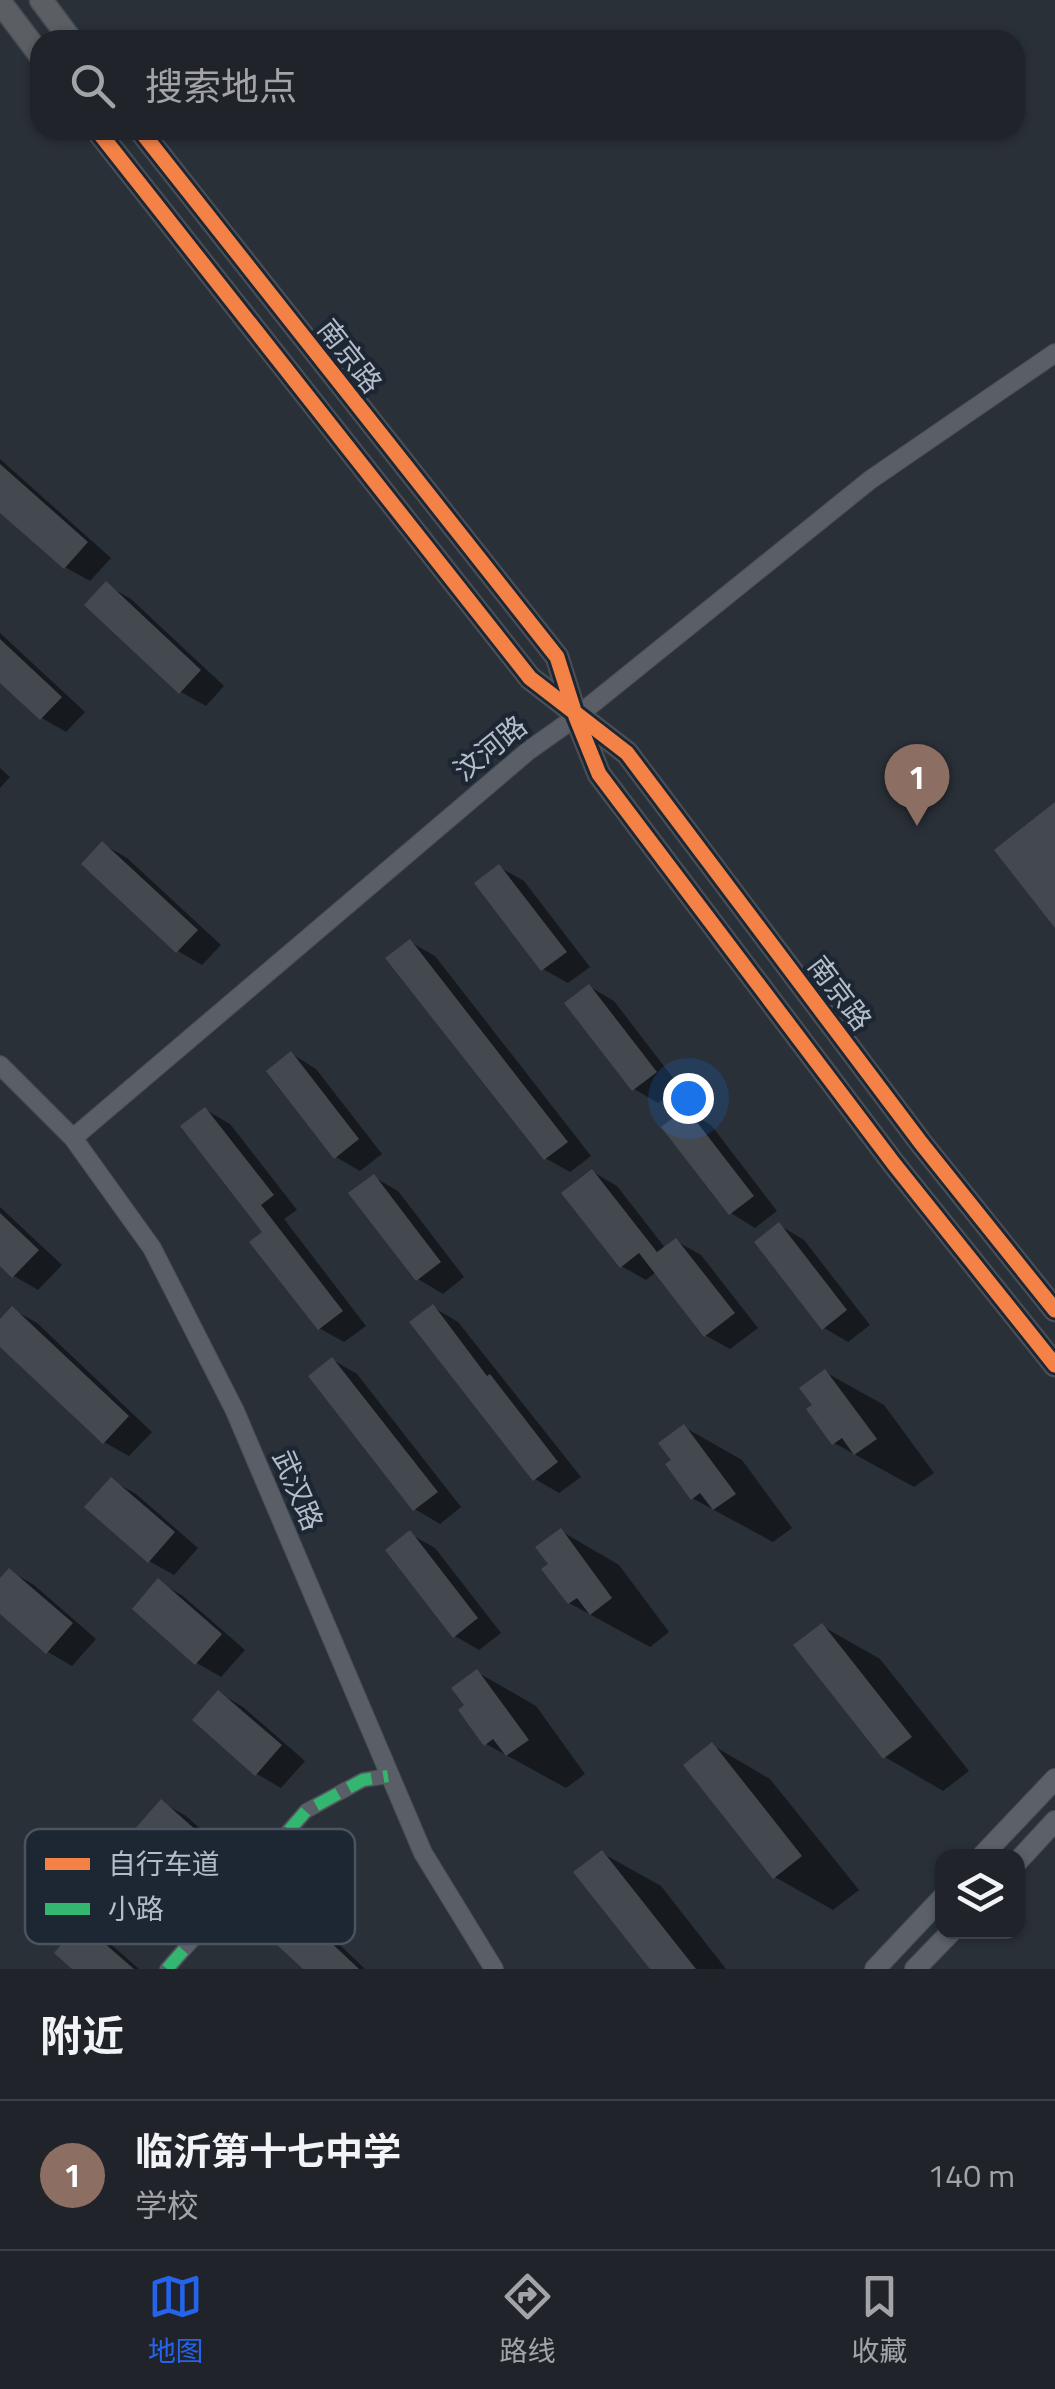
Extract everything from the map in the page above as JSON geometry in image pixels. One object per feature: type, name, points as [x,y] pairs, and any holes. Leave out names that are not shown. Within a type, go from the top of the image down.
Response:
[{"type":"highway","points":[[41,0],[64,30]]},
{"type":"highway","points":[[0,2],[30,42]]},
{"type":"highway","name":"南京路","points":[[105,140],[530,678],[627,753],[922,1143],[1055,1310]]},
{"type":"highway","name":"南京路","points":[[148,140],[557,657],[599,774],[894,1164],[1055,1365]]},
{"type":"main road","points":[[989,1849],[1055,1779]]},
{"type":"main road","points":[[1025,1853],[1055,1821]]},
{"type":"main road","points":[[876,1969],[935,1906]]},
{"type":"main road","points":[[916,1969],[944,1939]]},
{"type":"street","name":"汶河路","points":[[73,1138],[528,750],[576,717],[870,480],[1055,353]]},
{"type":"street","name":"武汉路","points":[[0,1065],[73,1138],[152,1248],[234,1411],[423,1854],[494,1969]]},
{"type":"street","points":[[290,1829],[306,1811],[363,1780],[388,1776]]},
{"type":"street","points":[[167,1969],[189,1944]]},
{"type":"building","points":[[0,464],[88,542],[64,569],[0,513]]},
{"type":"building","points":[[106,581],[201,670],[179,694],[84,605]]},
{"type":"building","points":[[0,639],[62,697],[40,720],[0,683]]},
{"type":"building","points":[[1055,802],[1055,928],[994,850]]},
{"type":"building","points":[[102,841],[198,930],[176,953],[81,864]]},
{"type":"building","points":[[499,864],[567,952],[541,971],[474,883]]},
{"type":"building","points":[[410,939],[568,1142],[544,1160],[385,958]]},
{"type":"building","points":[[589,984],[657,1072],[632,1091],[564,1003]]},
{"type":"building","points":[[291,1051],[359,1139],[334,1159],[266,1071]]},
{"type":"building","points":[[205,1107],[274,1195],[261,1205],[343,1311],[318,1330],[249,1242],[262,1232],[180,1126]]},
{"type":"building","points":[[686,1108],[754,1196],[729,1215],[661,1127]]},
{"type":"building","points":[[592,1169],[657,1252],[676,1238],[735,1313],[704,1337],[639,1253],[620,1268],[561,1193]]},
{"type":"building","points":[[374,1174],[441,1262],[416,1281],[348,1193]]},
{"type":"building","points":[[0,1213],[39,1250],[12,1278],[0,1266]]},
{"type":"building","points":[[779,1222],[847,1310],[822,1330],[754,1242]]},
{"type":"building","points":[[433,1304],[558,1462],[533,1481],[409,1322]]},
{"type":"building","points":[[12,1306],[129,1416],[103,1444],[0,1347],[0,1319]]},
{"type":"building","points":[[332,1357],[438,1492],[413,1511],[308,1376]]},
{"type":"building","points":[[825,1369],[877,1439],[854,1455],[842,1438],[832,1445],[806,1409],[812,1405],[799,1388]]},
{"type":"building","points":[[684,1424],[736,1494],[713,1510],[700,1493],[691,1500],[665,1464],[671,1460],[658,1443]]},
{"type":"building","points":[[111,1477],[175,1532],[148,1563],[84,1507]]},
{"type":"building","points":[[561,1528],[612,1598],[590,1615],[577,1598],[568,1604],[541,1569],[548,1564],[535,1547]]},
{"type":"building","points":[[410,1530],[478,1618],[453,1638],[385,1550]]},
{"type":"building","points":[[9,1568],[73,1623],[46,1654],[0,1614],[0,1578]]},
{"type":"building","points":[[158,1578],[222,1634],[195,1665],[132,1609]]},
{"type":"building","points":[[822,1623],[912,1737],[883,1759],[793,1645]]},
{"type":"building","points":[[477,1669],[529,1740],[506,1756],[493,1739],[484,1746],[458,1710],[464,1705],[451,1688]]},
{"type":"building","points":[[218,1690],[282,1745],[255,1776],[192,1720]]},
{"type":"building","points":[[712,1742],[802,1856],[773,1879],[683,1765]]},
{"type":"building","points":[[161,1799],[195,1829],[135,1829]]},
{"type":"building","points":[[602,1850],[696,1969],[650,1969],[573,1872]]},
{"type":"building","points":[[62,1944],[105,1944],[134,1969],[72,1969],[54,1953]]},
{"type":"building","points":[[276,1944],[332,1944],[359,1969],[303,1969]]},
{"type":"marked path","points":[[290,1829],[306,1811],[363,1780],[388,1776]]},
{"type":"marked path","points":[[167,1969],[189,1944]]},
{"type":"cycle path","points":[[105,140],[530,678],[627,753],[921,1143],[1055,1310]]},
{"type":"cycle path","points":[[148,140],[557,657],[599,774],[894,1164],[1055,1365]]},
{"type":"place","name":"临沂第十七中学","points":[[917,826]]}]
